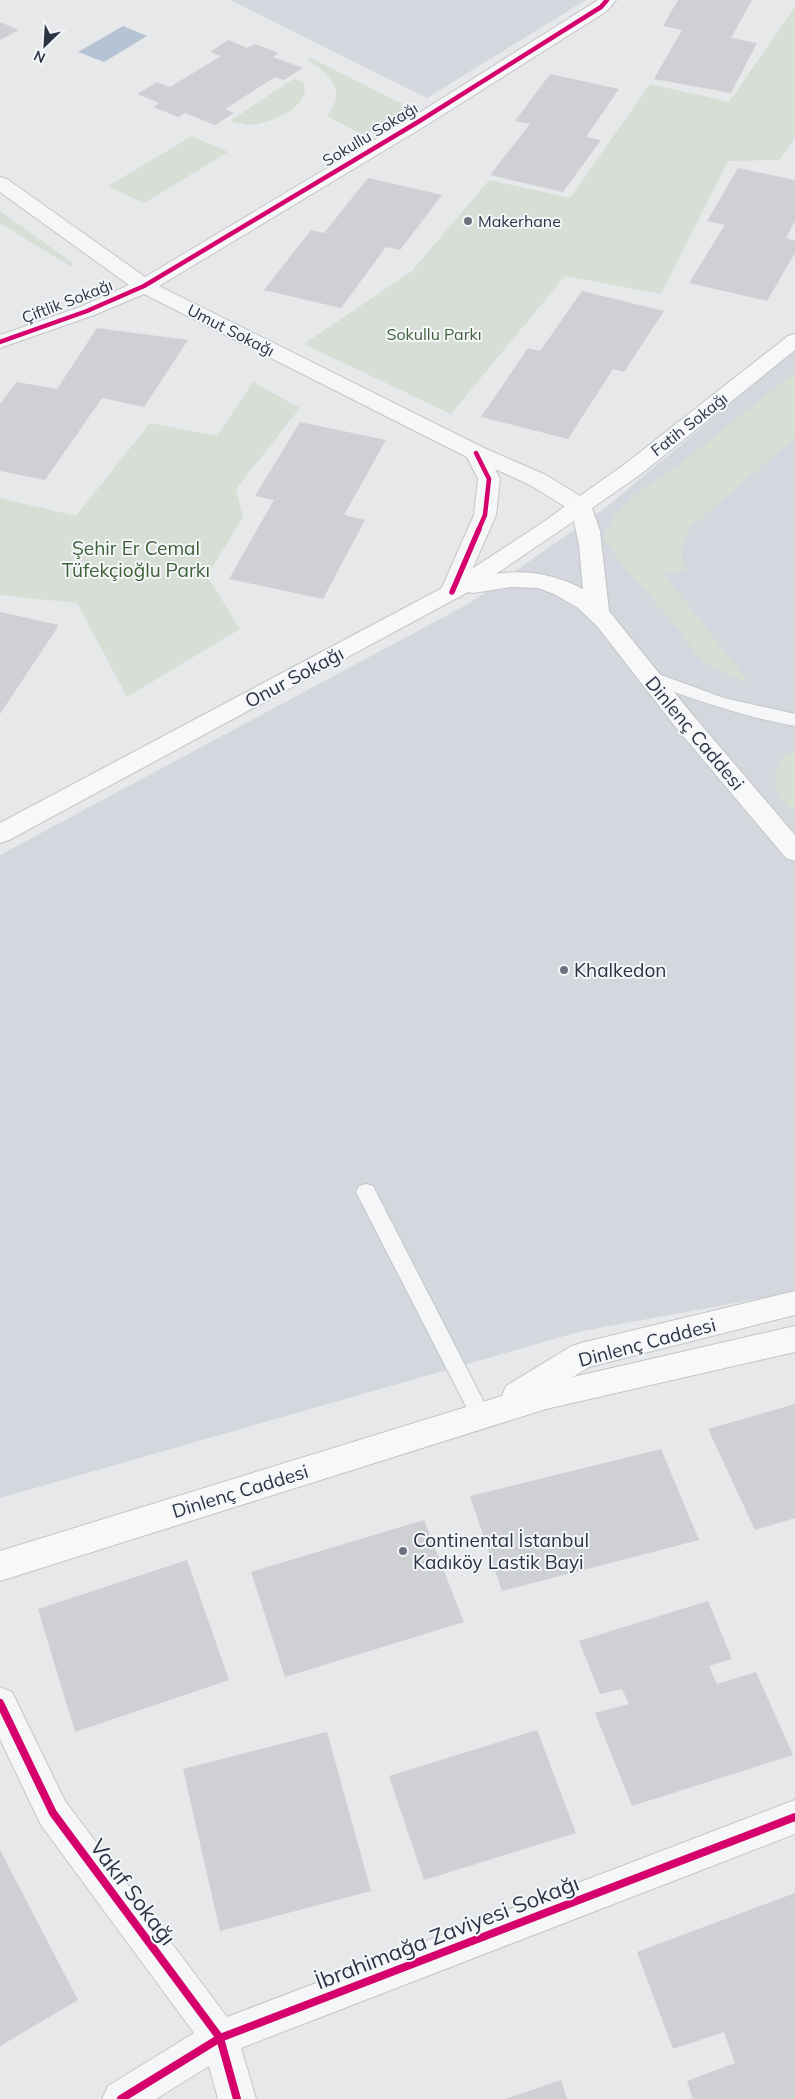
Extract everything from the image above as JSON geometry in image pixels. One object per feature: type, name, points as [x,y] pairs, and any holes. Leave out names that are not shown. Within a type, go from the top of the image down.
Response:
[{"type":"main road","name":"Fatih Sokağı","points":[[580,506],[633,469],[795,340]]},
{"type":"main road","name":"Onur Sokağı","points":[[0,834],[452,592],[580,506]]},
{"type":"main road","name":"Dinlenç Caddesi","points":[[580,506],[586,518],[593,594],[598,613]]},
{"type":"main road","name":"Dinlenç Caddesi","points":[[452,592],[499,580],[532,579],[551,584],[569,592],[598,613],[645,674],[795,852]]},
{"type":"main road","name":"Dinlenç Caddesi","points":[[481,1416],[581,1356],[795,1303]]},
{"type":"main road","name":"Dinlenç Caddesi","points":[[0,1566],[546,1396],[795,1339]]},
{"type":"street","name":"Sokullu Sokağı","points":[[144,286],[418,122],[601,7],[607,0]]},
{"type":"street","name":"Umut Sokağı","points":[[0,183],[144,286],[476,453],[538,480],[580,506]]},
{"type":"street","name":"Çiftlik Sokağı","points":[[0,342],[87,310],[144,286]]},
{"type":"street","points":[[452,592],[485,515],[489,479],[476,453]]},
{"type":"street","name":"Vakıf Sokağı","points":[[0,1704],[53,1813],[220,2038],[237,2099]]},
{"type":"street","name":"İbrahimağa Zaviyesi Sokağı","points":[[121,2099],[220,2038],[795,1817]]},
{"type":"lane","points":[[645,674],[683,690],[776,717],[795,720]]},
{"type":"lane","points":[[366,1192],[481,1416]]},
{"type":"shaded area","points":[[230,0],[586,0],[427,98]]},
{"type":"shaded area","points":[[795,350],[795,1292],[582,1331],[0,1498],[0,855],[470,603],[605,508]]},
{"type":"green space","name":"Sokullu Parkı","points":[[795,7],[795,138],[779,160],[728,161],[661,294],[565,276],[451,414],[304,344],[412,271],[489,180],[570,198],[650,84],[729,102]]},
{"type":"green space","points":[[311,58],[410,108],[363,135],[327,116],[335,102],[335,89],[324,72],[307,60]]},
{"type":"green space","points":[[295,78],[304,84],[304,93],[301,101],[285,114],[255,125],[230,121]]},
{"type":"green space","points":[[192,136],[228,152],[144,203],[108,186]]},
{"type":"green space","points":[[0,211],[74,264],[70,266],[0,223]]},
{"type":"green space","points":[[795,372],[795,438],[691,527],[681,552],[685,571],[664,574],[751,685],[707,664],[694,652],[683,634],[621,563],[603,538],[615,515],[639,492],[680,464]]},
{"type":"green space","name":"Şehir Er Cemal Tüfekçioğlu Parkı","points":[[253,382],[300,408],[236,489],[243,517],[207,576],[240,629],[127,697],[77,603],[0,595],[0,498],[76,516],[150,423],[217,436]]},
{"type":"green space","points":[[795,750],[795,815],[778,793],[775,780],[780,762]]},
{"type":"water","points":[[123,26],[147,36],[104,62],[78,52]]},
{"type":"building","points":[[678,0],[752,0],[731,38],[757,43],[731,93],[654,79],[682,30],[663,26]]},
{"type":"building","points":[[0,22],[19,30],[0,40]]},
{"type":"building","points":[[228,40],[247,48],[255,44],[279,53],[273,57],[303,68],[284,80],[275,77],[225,109],[234,113],[215,125],[185,113],[178,117],[153,107],[159,103],[137,94],[157,82],[170,87],[221,56],[210,52]]},
{"type":"building","points":[[550,74],[619,89],[586,137],[601,140],[563,192],[490,175],[530,124],[515,121]]},
{"type":"building","points":[[738,168],[795,180],[795,221],[786,238],[795,241],[795,253],[767,301],[689,283],[725,225],[707,221]]},
{"type":"building","points":[[368,178],[442,195],[400,250],[386,247],[341,308],[264,290],[311,230],[324,233]]},
{"type":"building","points":[[582,291],[664,311],[624,372],[613,369],[568,439],[481,417],[528,348],[540,351]]},
{"type":"building","points":[[97,328],[188,340],[144,407],[102,398],[45,480],[0,471],[0,404],[17,382],[57,389]]},
{"type":"building","points":[[300,422],[386,440],[344,515],[365,520],[323,599],[229,579],[274,500],[255,496]]},
{"type":"building","points":[[0,612],[59,625],[0,714]]},
{"type":"building","points":[[795,1404],[795,1518],[755,1530],[708,1429]]},
{"type":"building","points":[[661,1449],[699,1540],[502,1591],[470,1496]]},
{"type":"building","points":[[424,1520],[464,1622],[285,1677],[251,1572]]},
{"type":"building","points":[[187,1560],[229,1680],[75,1732],[38,1609]]},
{"type":"building","points":[[708,1601],[732,1659],[709,1666],[717,1684],[756,1672],[793,1755],[632,1806],[595,1713],[629,1704],[622,1689],[600,1694],[579,1641]]},
{"type":"building","points":[[537,1730],[576,1833],[424,1880],[389,1776]]},
{"type":"building","points":[[327,1732],[371,1891],[220,1931],[183,1769]]},
{"type":"building","points":[[0,1850],[78,2000],[0,2046]]},
{"type":"building","points":[[795,1893],[795,2099],[693,2099],[687,2081],[735,2063],[724,2032],[673,2049],[637,1952]]},
{"type":"building","points":[[561,2080],[567,2099],[505,2099]]},
{"type":"cycle path","points":[[0,342],[87,311],[144,286],[418,122],[601,7],[607,0]]},
{"type":"cycle path","points":[[452,592],[485,515],[489,479],[476,453]]},
{"type":"cycle path","points":[[0,1703],[53,1813],[220,2038],[237,2099]]},
{"type":"cycle path","points":[[121,2099],[220,2038],[795,1817]]},
{"type":"place","name":"Makerhane","points":[[468,221]]},
{"type":"place","name":"Khalkedon","points":[[564,970]]},
{"type":"place","name":"Continental İstanbul Kadıköy Lastik Bayi","points":[[403,1551]]}]
